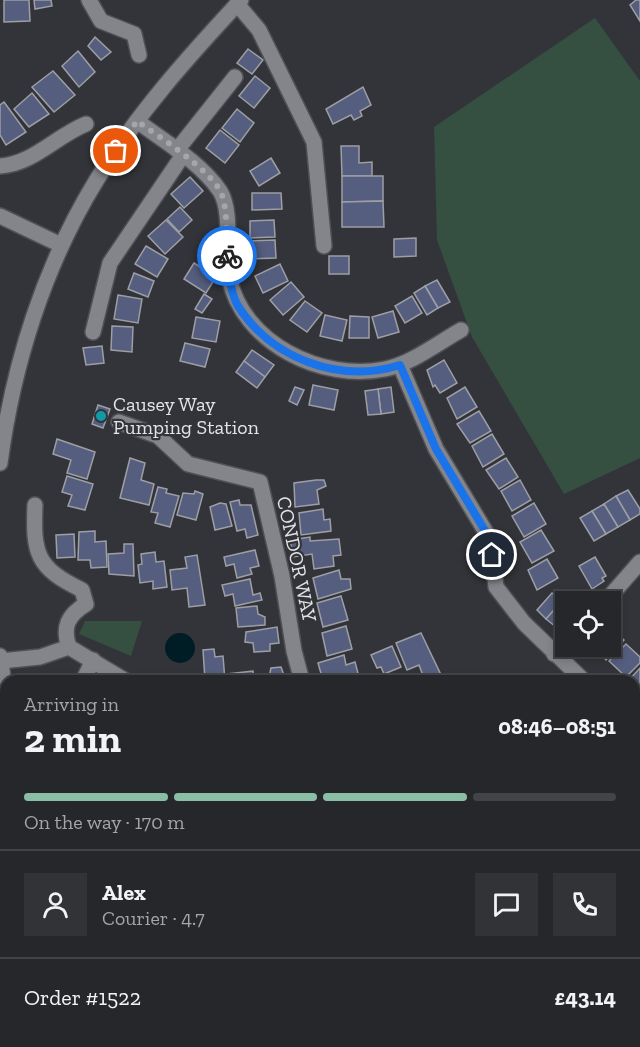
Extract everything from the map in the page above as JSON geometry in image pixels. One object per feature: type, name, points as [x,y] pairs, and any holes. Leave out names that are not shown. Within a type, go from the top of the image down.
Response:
[{"type":"street","points":[[89,0],[101,21],[134,34],[139,55]]},
{"type":"street","points":[[0,463],[20,364],[39,303],[61,245],[96,181],[137,121],[165,84],[239,2],[259,30],[314,142],[324,246]]},
{"type":"street","points":[[93,332],[110,263],[180,152],[236,77]]},
{"type":"street","points":[[137,121],[180,152],[221,193],[228,229],[229,277],[237,304],[259,330],[290,355],[324,369],[356,372],[385,369],[400,365],[461,330]]},
{"type":"street","points":[[0,166],[23,161],[61,136],[86,124]]},
{"type":"street","points":[[0,216],[61,245]]},
{"type":"street","points":[[400,365],[436,449],[490,539],[496,587],[508,606],[577,675]]},
{"type":"street","name":"CONDOR WAY","points":[[119,422],[159,436],[188,464],[260,482],[282,576],[294,651],[300,675]]},
{"type":"street","points":[[35,505],[33,539],[37,552],[49,571],[82,590],[86,604],[71,613],[64,633],[69,647],[117,675]]},
{"type":"street","points":[[615,591],[640,562]]},
{"type":"street","points":[[0,656],[0,661],[40,657],[69,647]]},
{"type":"street","points":[[86,675],[93,660]]},
{"type":"green space","points":[[595,18],[640,81],[640,458],[564,494],[472,337],[437,240],[434,127]]},
{"type":"green space","points":[[85,621],[142,621],[131,656],[79,634]]},
{"type":"water","points":[[180,633],[191,637],[195,648],[191,659],[180,663],[169,659],[165,648],[169,637]]},
{"type":"building","points":[[4,0],[29,0],[30,21],[4,22]]},
{"type":"building","points":[[34,0],[51,0],[52,6],[35,9]]},
{"type":"building","points":[[640,0],[640,21],[630,5]]},
{"type":"building","points":[[95,37],[111,52],[101,60],[88,46]]},
{"type":"building","points":[[248,49],[263,60],[252,74],[237,63]]},
{"type":"building","points":[[78,51],[95,72],[79,87],[62,66]]},
{"type":"building","points":[[53,71],[75,95],[54,112],[32,87]]},
{"type":"building","points":[[255,76],[270,88],[254,108],[239,96]]},
{"type":"building","points":[[363,87],[371,105],[360,111],[362,116],[354,120],[351,115],[333,124],[326,109]]},
{"type":"building","points":[[32,93],[49,114],[29,127],[14,109]]},
{"type":"building","points":[[4,102],[26,132],[6,145],[0,135],[0,105]]},
{"type":"building","points":[[237,109],[254,123],[240,142],[222,128]]},
{"type":"building","points":[[220,130],[239,145],[225,163],[206,148]]},
{"type":"building","points":[[341,146],[359,146],[359,163],[372,162],[372,176],[342,176]]},
{"type":"building","points":[[271,158],[280,173],[259,186],[250,171]]},
{"type":"building","points":[[342,176],[383,176],[383,201],[342,202]]},
{"type":"building","points":[[190,177],[203,191],[184,208],[171,194]]},
{"type":"building","points":[[252,193],[281,193],[282,209],[252,210]]},
{"type":"building","points":[[383,201],[384,227],[342,227],[342,202]]},
{"type":"building","points":[[180,207],[192,220],[179,232],[167,219]]},
{"type":"building","points":[[166,220],[183,237],[165,254],[148,236]]},
{"type":"building","points":[[274,220],[275,237],[250,238],[250,221]]},
{"type":"building","points":[[416,238],[416,256],[394,257],[394,239]]},
{"type":"building","points":[[275,240],[276,258],[249,259],[249,241]]},
{"type":"building","points":[[146,246],[168,259],[157,277],[135,264]]},
{"type":"building","points":[[329,256],[349,256],[349,274],[329,274]]},
{"type":"building","points":[[194,263],[216,277],[206,293],[184,279]]},
{"type":"building","points":[[280,264],[288,281],[263,293],[255,276]]},
{"type":"building","points":[[134,273],[154,281],[148,297],[128,289]]},
{"type":"building","points":[[437,280],[450,302],[438,308],[425,286]]},
{"type":"building","points":[[291,282],[304,297],[283,315],[270,300]]},
{"type":"building","points":[[425,286],[438,308],[427,315],[414,293]]},
{"type":"building","points":[[204,294],[212,299],[202,313],[195,309]]},
{"type":"building","points":[[118,295],[142,299],[138,323],[114,319]]},
{"type":"building","points":[[412,296],[422,313],[405,323],[395,306]]},
{"type":"building","points":[[305,301],[322,313],[307,332],[290,320]]},
{"type":"building","points":[[393,311],[399,332],[378,338],[372,317]]},
{"type":"building","points":[[325,315],[347,320],[342,341],[320,336]]},
{"type":"building","points":[[350,316],[369,317],[369,338],[349,338]]},
{"type":"building","points":[[196,317],[220,321],[216,342],[192,338]]},
{"type":"building","points":[[112,326],[133,327],[132,352],[111,350]]},
{"type":"building","points":[[185,343],[210,349],[205,367],[180,361]]},
{"type":"building","points":[[102,346],[104,363],[86,365],[83,348]]},
{"type":"building","points":[[252,350],[274,365],[265,377],[244,361]]},
{"type":"building","points":[[444,360],[457,383],[440,393],[435,385],[433,387],[427,370]]},
{"type":"building","points":[[244,361],[265,377],[257,388],[236,372]]},
{"type":"building","points":[[313,385],[338,390],[334,410],[309,405]]},
{"type":"building","points":[[295,387],[304,390],[297,405],[289,401]]},
{"type":"building","points":[[391,387],[394,412],[381,414],[378,389]]},
{"type":"building","points":[[465,387],[477,407],[457,419],[447,398]]},
{"type":"building","points":[[378,389],[381,414],[368,415],[365,391]]},
{"type":"building","name":"Causey Way Pumping Station","points":[[98,405],[110,409],[103,428],[92,424]]},
{"type":"building","points":[[479,411],[491,431],[470,443],[457,424]]},
{"type":"building","points":[[492,434],[504,454],[483,467],[472,446]]},
{"type":"building","points":[[57,439],[95,452],[87,479],[67,473],[71,460],[53,454]]},
{"type":"building","points":[[130,458],[145,463],[141,480],[154,484],[149,505],[120,498]]},
{"type":"building","points":[[506,458],[518,477],[499,489],[486,470]]},
{"type":"building","points":[[67,476],[93,484],[85,510],[68,506],[72,495],[62,492]]},
{"type":"building","points":[[324,480],[326,486],[317,490],[319,504],[295,507],[294,483]]},
{"type":"building","points":[[520,480],[531,500],[512,511],[501,491]]},
{"type":"building","points":[[158,487],[167,489],[166,493],[179,496],[170,527],[155,523],[158,513],[151,512]]},
{"type":"building","points":[[628,490],[640,509],[640,514],[630,520],[616,496]]},
{"type":"building","points":[[195,491],[203,494],[196,520],[177,515],[183,493],[194,494]]},
{"type":"building","points":[[616,496],[630,520],[618,527],[604,504]]},
{"type":"building","points":[[239,500],[240,505],[251,505],[258,535],[247,538],[245,529],[237,531],[230,502]]},
{"type":"building","points":[[220,503],[226,504],[232,526],[215,530],[210,507]]},
{"type":"building","points":[[534,503],[546,524],[524,537],[512,516]]},
{"type":"building","points":[[604,504],[618,527],[606,534],[592,511]]},
{"type":"building","points":[[323,509],[324,520],[330,519],[331,531],[301,535],[299,513]]},
{"type":"building","points":[[592,511],[606,534],[594,541],[580,518]]},
{"type":"building","points":[[541,530],[554,551],[532,563],[520,542]]},
{"type":"building","points":[[95,531],[95,542],[106,541],[107,567],[91,568],[90,560],[78,560],[79,532]]},
{"type":"building","points":[[74,534],[75,557],[57,558],[56,535]]},
{"type":"building","points":[[310,537],[310,541],[339,539],[341,555],[333,556],[334,566],[314,569],[312,554],[293,557],[290,540]]},
{"type":"building","points":[[124,544],[133,544],[134,576],[109,574],[108,554],[124,553]]},
{"type":"building","points":[[255,550],[259,566],[250,568],[252,574],[237,578],[234,564],[226,566],[224,557]]},
{"type":"building","points":[[155,552],[156,562],[164,561],[167,587],[153,589],[153,581],[140,583],[138,565],[142,564],[141,554]]},
{"type":"building","points":[[197,555],[205,605],[189,607],[187,588],[172,590],[170,570],[187,568],[185,557]]},
{"type":"building","points":[[595,557],[606,576],[602,578],[604,581],[592,589],[579,566]]},
{"type":"building","points":[[547,559],[558,578],[537,590],[528,570]]},
{"type":"building","points":[[339,570],[341,579],[350,579],[351,589],[318,599],[313,578]]},
{"type":"building","points":[[250,579],[253,595],[260,593],[262,600],[235,606],[233,594],[225,596],[222,585]]},
{"type":"building","points":[[552,593],[555,595],[555,609],[546,619],[537,610]]},
{"type":"building","points":[[341,596],[348,620],[323,627],[317,603]]},
{"type":"building","points":[[257,606],[258,614],[265,617],[265,625],[238,627],[236,608]]},
{"type":"building","points":[[555,609],[555,626],[546,619]]},
{"type":"building","points":[[346,626],[352,649],[327,656],[322,633]]},
{"type":"building","points":[[277,627],[279,643],[270,644],[270,651],[254,652],[253,643],[245,642],[246,632]]},
{"type":"building","points":[[421,633],[441,675],[423,675],[419,665],[407,670],[396,643]]},
{"type":"building","points":[[626,644],[640,657],[640,663],[628,675],[624,675],[609,661],[613,657],[621,657],[621,649]]},
{"type":"building","points":[[392,646],[401,667],[384,674],[381,667],[377,668],[371,655]]},
{"type":"building","points":[[214,649],[215,657],[223,656],[225,675],[205,675],[203,650]]},
{"type":"building","points":[[344,655],[346,665],[355,662],[358,675],[321,675],[318,663]]},
{"type":"building","points":[[281,667],[284,675],[269,675],[271,668]]},
{"type":"building","points":[[253,671],[253,675],[227,675]]},
{"type":"way so far","points":[[116,151],[137,121],[199,168],[221,193],[228,229],[227,256]]},
{"type":"place","name":"Causey Way Pumping Station","points":[[101,416]]},
{"type":"route","points":[[227,256],[229,277],[237,304],[259,330],[290,355],[324,369],[356,372],[400,365],[436,449],[490,539],[492,555]]}]
